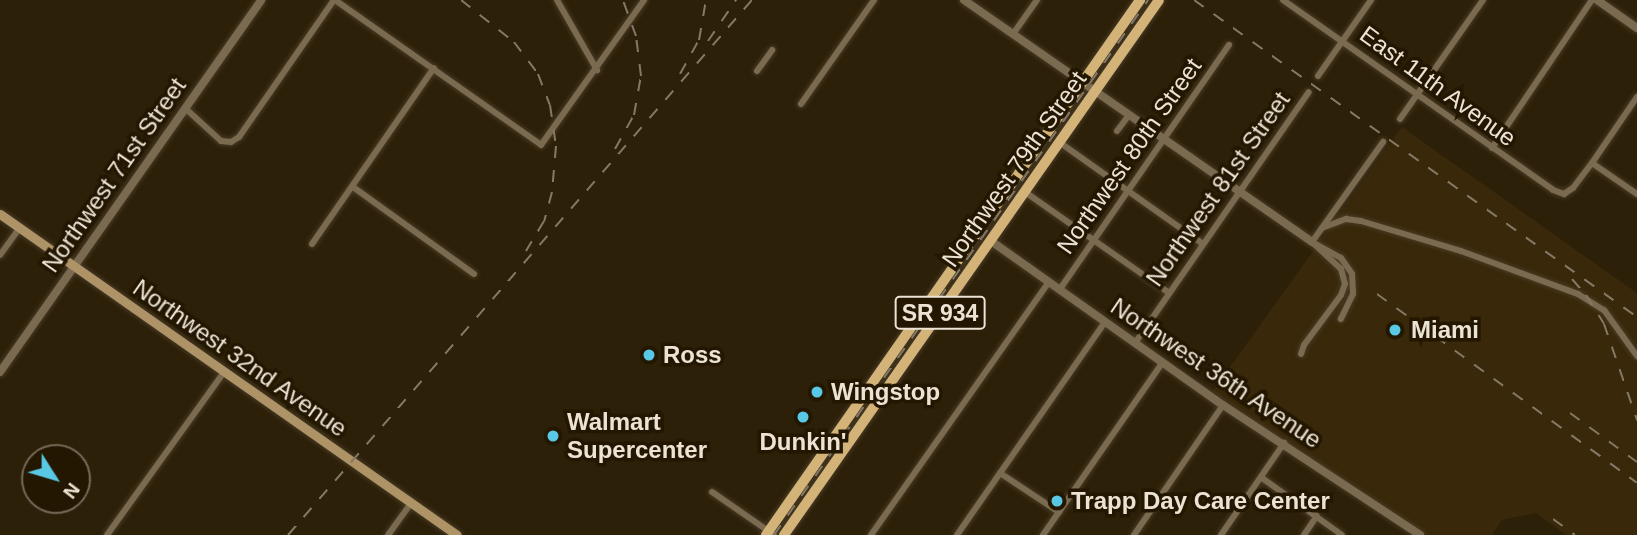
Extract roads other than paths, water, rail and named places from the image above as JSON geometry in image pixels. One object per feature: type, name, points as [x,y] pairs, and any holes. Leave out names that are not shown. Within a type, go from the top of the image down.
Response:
[{"type":"main road","name":"Northwest 79th Street","points":[[770,534],[1140,0]]},
{"type":"main road","name":"Northwest 79th Street","points":[[784,535],[1159,0]]},
{"type":"main road","name":"Northwest 32nd Avenue","points":[[0,214],[457,535]]},
{"type":"street","name":"Northwest 71st Street","points":[[0,372],[261,0]]},
{"type":"street","points":[[185,108],[221,142],[231,142],[240,137],[335,0],[541,145],[597,70],[644,0]]},
{"type":"street","points":[[557,0],[597,70]]},
{"type":"street","points":[[801,104],[874,0]]},
{"type":"street","points":[[964,0],[1312,242],[1341,269],[1345,284],[1341,295],[1304,345],[1301,354]]},
{"type":"street","points":[[1013,34],[1037,0]]},
{"type":"street","name":"East 11th Avenue","points":[[1283,0],[1553,190],[1564,194],[1573,188],[1592,163]]},
{"type":"street","points":[[1318,76],[1371,0]]},
{"type":"street","points":[[1400,120],[1483,0]]},
{"type":"street","points":[[1492,148],[1595,0],[1637,27]]},
{"type":"street","name":"Northwest 80th Street","points":[[1060,289],[1230,45]]},
{"type":"street","points":[[757,71],[772,50]]},
{"type":"street","points":[[312,244],[435,68]]},
{"type":"street","name":"Northwest 81st Street","points":[[1135,343],[1309,92]]},
{"type":"street","points":[[1637,97],[1592,163],[1637,194]]},
{"type":"street","points":[[1117,131],[1129,115]]},
{"type":"street","points":[[1059,142],[1203,244]]},
{"type":"street","points":[[1312,242],[1383,142]]},
{"type":"street","points":[[354,187],[474,274]]},
{"type":"street","points":[[1025,192],[1169,293]]},
{"type":"street","points":[[1322,228],[1342,220],[1361,221],[1461,251],[1572,292],[1604,310],[1637,356]]},
{"type":"street","points":[[0,255],[20,227]]},
{"type":"street","name":"Northwest 36th Avenue","points":[[991,241],[1223,405],[1420,535]]},
{"type":"street","points":[[1312,242],[1324,246],[1341,258],[1352,274],[1353,295],[1341,319]]},
{"type":"street","name":"Northwest 80th Street","points":[[871,535],[1049,282]]},
{"type":"street","points":[[957,535],[1105,322]]},
{"type":"street","points":[[1043,535],[1162,363]]},
{"type":"street","points":[[107,535],[224,372]]},
{"type":"street","points":[[1134,535],[1223,405]]},
{"type":"street","points":[[1221,535],[1284,443]]},
{"type":"street","points":[[1000,473],[1059,512]]},
{"type":"street","points":[[1262,478],[1342,535]]},
{"type":"street","points":[[712,492],[770,534]]},
{"type":"street","points":[[388,535],[411,503]]},
{"type":"street","points":[[1304,535],[1317,516]]},
{"type":"railway","points":[[461,0],[514,42],[538,74],[550,105],[556,146],[552,192],[544,221],[526,251]]},
{"type":"railway","points":[[615,149],[634,115],[641,76],[636,36],[623,0]]},
{"type":"railway","points":[[680,74],[699,40],[706,0]]},
{"type":"railway","points":[[708,41],[736,0]]},
{"type":"railway","points":[[288,535],[752,0]]},
{"type":"railway","points":[[774,535],[1148,0]]},
{"type":"railway","points":[[1194,0],[1637,317]]},
{"type":"railway","points":[[1572,279],[1586,295],[1604,324],[1637,420]]},
{"type":"railway","points":[[1377,294],[1637,483]]},
{"type":"railway","points":[[1570,413],[1637,462]]},
{"type":"railway","points":[[1553,519],[1575,535]]},
{"type":"place","name":"Miami","points":[[1395,330]]},
{"type":"place","name":"Ross","points":[[649,355]]},
{"type":"place","name":"Wingstop","points":[[817,392]]},
{"type":"place","name":"Dunkin'","points":[[803,417]]},
{"type":"place","name":"Walmart Supercenter","points":[[553,436]]},
{"type":"place","name":"Trapp Day Care Center","points":[[1057,501]]}]
